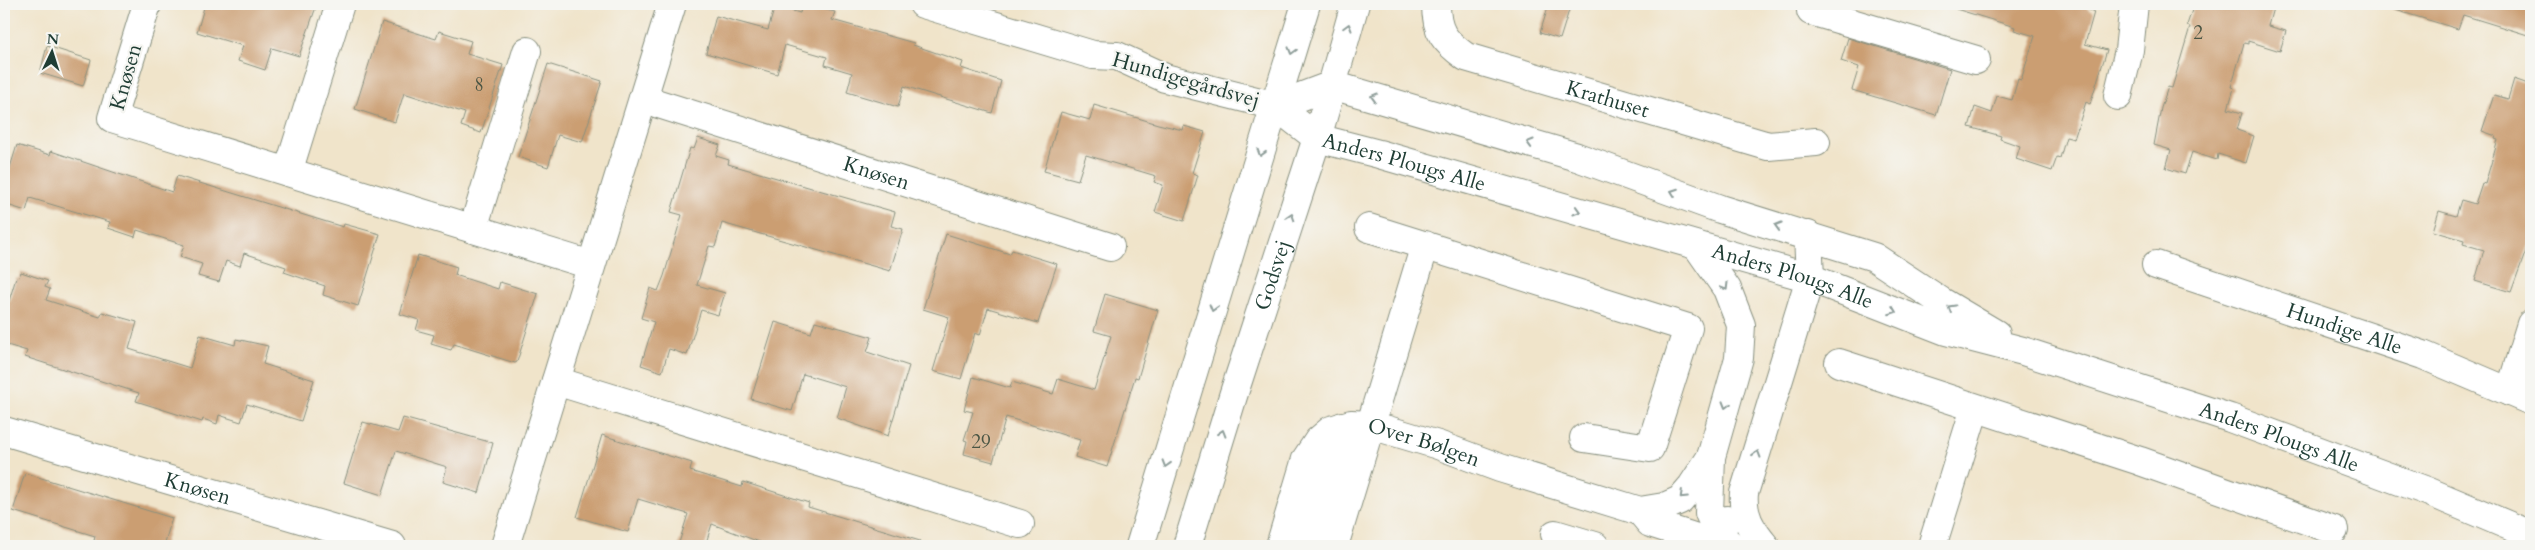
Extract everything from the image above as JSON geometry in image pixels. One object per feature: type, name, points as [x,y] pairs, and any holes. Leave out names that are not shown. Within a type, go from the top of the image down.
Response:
[{"type":"street","name":"Knøsen","points":[[147,4],[112,118],[591,265]]},
{"type":"street","points":[[288,172],[340,4]]},
{"type":"street","points":[[505,546],[672,4]]},
{"type":"street","name":"Hundigegårdsvej","points":[[923,4],[1092,55],[1117,56],[1165,78],[1276,106]]},
{"type":"street","points":[[1140,546],[1306,4]]},
{"type":"street","name":"Godsvej","points":[[1187,546],[1233,396],[1317,138],[1355,4]]},
{"type":"street","name":"Krathuset","points":[[1436,4],[1436,21],[1447,43],[1466,57],[1768,146],[1816,142]]},
{"type":"street","points":[[2118,96],[2129,50],[2134,4]]},
{"type":"street","points":[[1811,11],[1976,60]]},
{"type":"street","points":[[473,229],[528,51]]},
{"type":"street","points":[[1276,106],[1332,85]]},
{"type":"street","name":"Anders Plougs Alle","points":[[1332,85],[1577,157],[1720,209],[1874,257],[1942,302],[2023,351]]},
{"type":"street","name":"Knøsen","points":[[643,99],[1110,247]]},
{"type":"street","name":"Anders Plougs Alle","points":[[1276,106],[1317,138],[1810,278],[1946,331],[2023,351],[2230,418],[2427,491],[2531,535]]},
{"type":"street","points":[[1369,228],[1688,328],[1650,448],[1584,438]]},
{"type":"street","points":[[1725,540],[1744,493],[1810,278],[1808,235]]},
{"type":"street","points":[[1334,546],[1425,245]]},
{"type":"street","points":[[1697,246],[1727,289],[1742,326],[1740,358],[1711,457],[1709,512],[1725,540]]},
{"type":"street","name":"Hundige Alle","points":[[2156,264],[2424,355],[2521,396]]},
{"type":"street","points":[[2521,396],[2531,324]]},
{"type":"street","points":[[1839,363],[2140,461],[2334,530]]},
{"type":"street","points":[[556,381],[1020,524]]},
{"type":"street","points":[[1932,546],[1975,408]]},
{"type":"street","name":"Over Bølgen","points":[[1280,546],[1306,459],[1318,441],[1331,430],[1351,424],[1370,425],[1640,511]]},
{"type":"street","points":[[1306,546],[1343,426]]},
{"type":"street","name":"Knøsen","points":[[4,431],[392,546]]},
{"type":"street","points":[[1640,511],[1664,507],[1680,500],[1692,486],[1711,457]]},
{"type":"street","points":[[1744,493],[1743,507],[1746,520],[1765,546]]},
{"type":"street","points":[[1640,511],[1650,523],[1700,538],[1725,540]]},
{"type":"street","points":[[1554,534],[1595,546]]},
{"type":"building","points":[[205,4],[317,4],[299,56],[272,48],[265,70],[238,61],[243,46],[197,32]]},
{"type":"building","points":[[802,4],[835,12],[832,20],[914,43],[913,45],[963,62],[961,68],[1001,81],[992,113],[904,86],[898,107],[847,92],[852,73],[825,65],[827,57],[785,45],[777,74],[706,53],[716,16],[768,30],[775,6],[800,13]]},
{"type":"building","points":[[1549,4],[1571,4],[1560,39],[1540,33]]},
{"type":"building","points":[[1957,4],[2088,4],[2087,9],[2094,12],[2085,44],[2107,50],[2090,104],[2086,102],[2074,139],[2066,137],[2060,158],[2057,157],[2052,171],[2016,159],[2020,146],[2000,139],[2001,136],[1969,127],[1975,107],[1992,113],[1997,96],[2012,100],[2018,79],[2021,80],[2035,36],[2014,30],[2015,27],[1956,9]]},
{"type":"building","points":[[2194,4],[2257,4],[2273,8],[2268,26],[2286,31],[2280,51],[2248,41],[2248,44],[2244,43],[2231,87],[2234,88],[2228,109],[2242,113],[2237,130],[2254,136],[2246,163],[2218,154],[2217,160],[2192,152],[2185,174],[2166,168],[2171,150],[2154,145],[2161,108],[2168,87],[2172,88],[2190,27],[2187,25]]},
{"type":"building","points":[[2393,4],[2531,4],[2531,36],[2463,15],[2458,29],[2392,9]]},
{"type":"building","points":[[382,22],[436,39],[439,31],[471,41],[467,54],[503,65],[481,133],[461,126],[465,113],[404,93],[395,122],[355,109]]},
{"type":"building","points":[[1848,38],[1950,69],[1936,115],[1852,90],[1859,67],[1841,61]]},
{"type":"building","points":[[47,46],[91,60],[83,86],[40,73]]},
{"type":"building","points":[[548,64],[602,81],[582,142],[558,135],[548,167],[518,157]]},
{"type":"building","points":[[2514,79],[2531,85],[2531,237],[2511,292],[2475,281],[2484,250],[2463,244],[2464,240],[2433,231],[2439,211],[2456,216],[2461,200],[2475,204],[2482,183],[2485,184],[2498,140],[2495,139],[2496,136],[2482,131],[2494,95],[2508,99]]},
{"type":"building","points":[[1094,105],[1158,124],[1183,130],[1184,126],[1205,132],[1192,173],[1198,175],[1184,221],[1155,212],[1163,185],[1154,182],[1156,176],[1086,155],[1078,180],[1044,171],[1061,112],[1090,120]]},
{"type":"building","points":[[698,138],[720,145],[716,156],[729,160],[728,164],[895,212],[891,226],[903,229],[890,271],[722,223],[715,247],[709,246],[697,285],[725,293],[718,315],[701,310],[687,355],[669,349],[662,372],[641,365],[654,322],[641,318],[650,288],[658,291],[664,276],[682,215],[671,212],[690,148],[694,149]]},
{"type":"building","points":[[17,145],[50,155],[51,151],[172,192],[177,176],[343,227],[344,224],[380,234],[358,306],[323,295],[325,286],[284,272],[286,267],[244,253],[240,266],[226,261],[219,282],[198,276],[202,264],[180,257],[184,245],[137,230],[135,237],[108,228],[110,222],[30,198],[26,211],[4,204],[4,187]]},
{"type":"building","points":[[946,234],[1010,254],[1012,250],[1057,264],[1038,323],[988,308],[980,335],[975,333],[961,379],[933,371],[949,317],[923,309]]},
{"type":"building","points":[[418,255],[457,267],[455,275],[498,289],[500,282],[538,294],[517,362],[515,363],[454,344],[451,350],[431,344],[434,335],[416,330],[419,320],[400,314]]},
{"type":"building","points":[[21,272],[48,281],[45,287],[50,289],[46,300],[100,317],[102,312],[137,322],[129,349],[190,368],[200,335],[235,345],[236,339],[268,346],[263,364],[314,380],[301,421],[247,404],[241,422],[219,415],[217,424],[203,419],[202,422],[136,401],[139,393],[25,357],[27,351],[4,344],[4,299],[9,301],[16,278],[18,279]]},
{"type":"building","points":[[1105,294],[1158,310],[1138,378],[1135,377],[1107,467],[1075,457],[1080,440],[1006,417],[993,462],[964,454],[967,441],[964,440],[973,412],[964,410],[973,377],[1010,388],[1012,382],[1053,394],[1058,379],[1094,390],[1111,336],[1094,331]]},
{"type":"building","points":[[815,321],[872,337],[867,352],[909,366],[888,436],[837,418],[846,387],[803,374],[792,411],[751,399],[775,322],[811,333]]},
{"type":"building","points":[[403,418],[493,443],[479,493],[443,482],[447,467],[396,451],[382,495],[344,483],[363,422],[398,432]]},
{"type":"building","points":[[602,435],[692,463],[690,471],[742,487],[743,482],[809,503],[808,507],[920,541],[919,546],[770,546],[712,524],[705,546],[678,546],[688,514],[638,499],[628,532],[577,517]]},
{"type":"building","points":[[25,473],[172,518],[164,546],[109,546],[94,541],[95,536],[13,511]]}]
